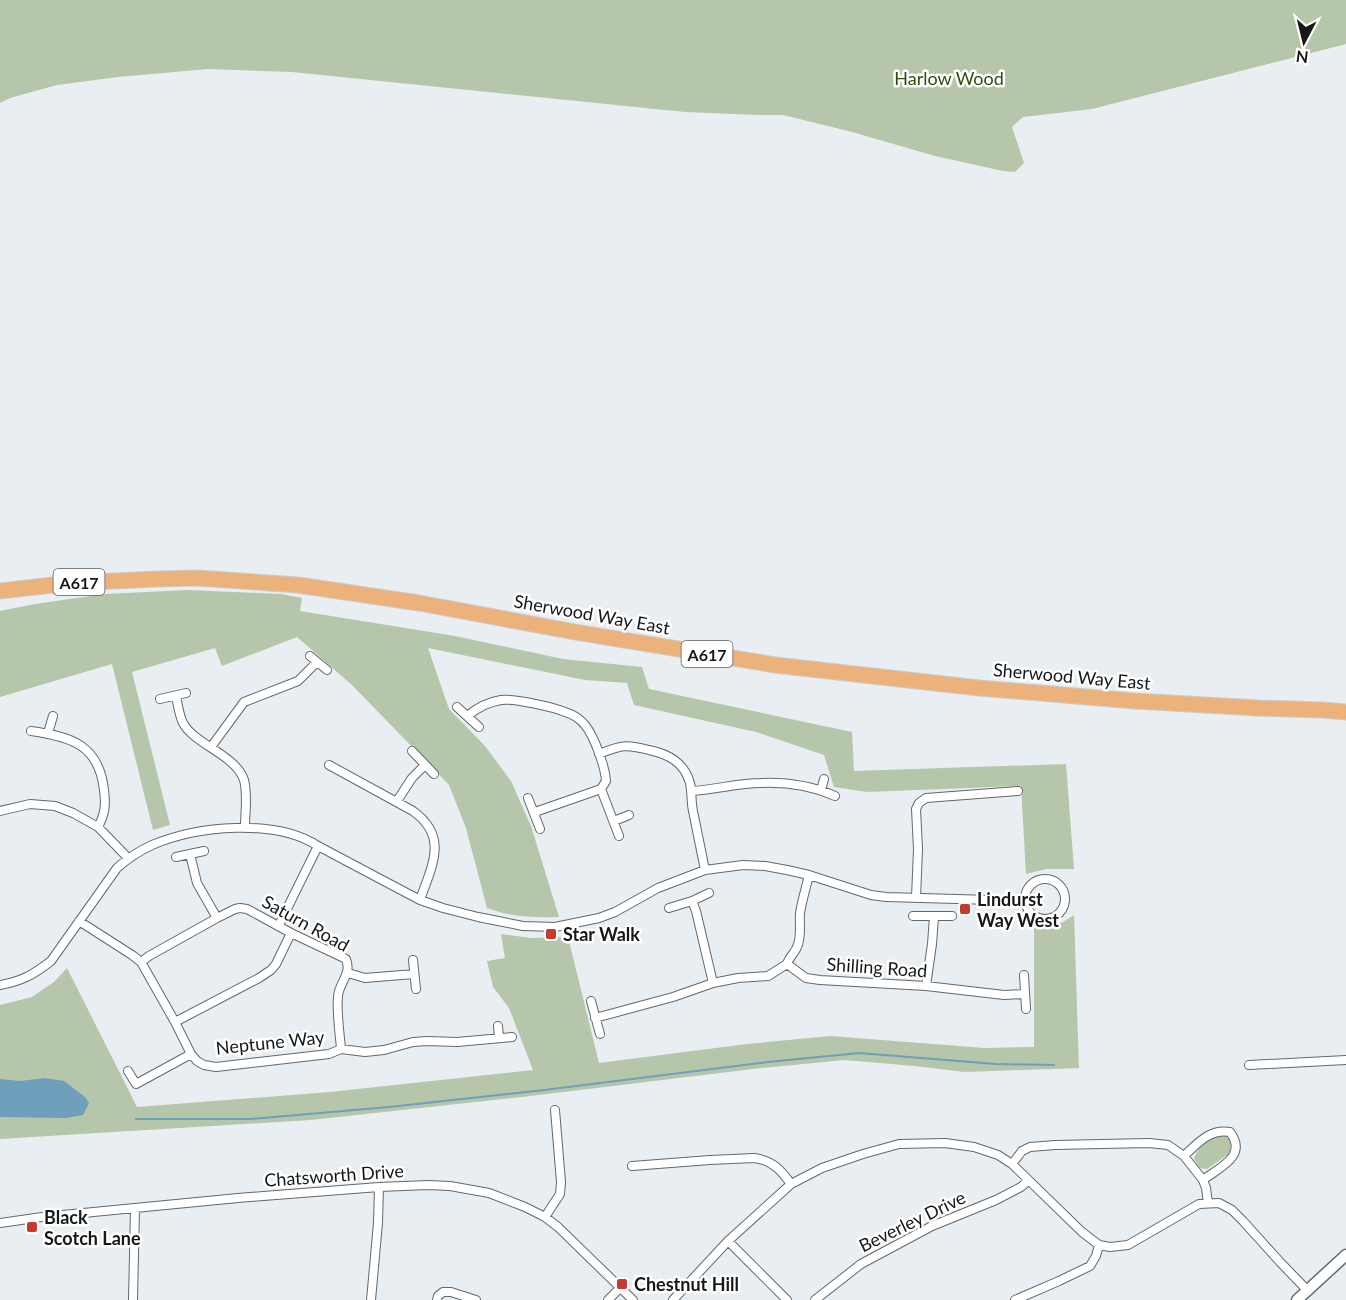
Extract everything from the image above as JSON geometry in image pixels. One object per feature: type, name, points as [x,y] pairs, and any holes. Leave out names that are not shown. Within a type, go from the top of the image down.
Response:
[{"type":"highway","name":"Sherwood Way East","points":[[0,591],[69,583],[197,578],[298,585],[419,603],[575,632],[776,665],[978,688],[1113,699],[1346,712]]},
{"type":"highway","name":"Sherwood Way East","points":[[1322,710],[1346,704]]},
{"type":"street","points":[[211,747],[244,702],[298,681],[313,659],[327,670]]},
{"type":"street","points":[[160,699],[186,693]]},
{"type":"street","points":[[176,696],[184,725],[234,765],[241,774],[246,794],[245,827]]},
{"type":"street","points":[[467,716],[489,702],[520,701],[566,712],[586,726],[600,754],[606,782],[601,789],[535,812]]},
{"type":"street","points":[[457,707],[479,727]]},
{"type":"street","points":[[48,733],[53,717]]},
{"type":"street","points":[[31,731],[61,737],[87,749],[96,760],[106,801],[104,817],[98,826]]},
{"type":"street","points":[[600,754],[616,747],[631,745],[662,753],[674,759],[684,769],[690,782],[692,805],[705,870]]},
{"type":"street","points":[[412,751],[434,774]]},
{"type":"street","points":[[329,765],[422,817],[432,832],[435,852],[433,865],[420,900]]},
{"type":"street","points":[[397,801],[412,778],[425,765]]},
{"type":"street","points":[[821,790],[824,778]]},
{"type":"street","points":[[691,791],[760,783],[798,785],[835,796]]},
{"type":"street","points":[[601,789],[619,836]]},
{"type":"street","points":[[916,898],[918,849],[916,809],[919,803],[926,798],[1018,791]]},
{"type":"street","points":[[528,798],[540,829]]},
{"type":"street","points":[[0,811],[30,804],[55,806],[98,826],[128,858]]},
{"type":"street","points":[[614,821],[629,815]]},
{"type":"street","points":[[0,985],[20,981],[51,961],[117,868],[128,858],[174,837],[208,830],[245,827],[282,832],[306,839],[420,900],[443,909],[523,926],[555,927],[586,921],[615,912],[658,888],[705,870],[743,865],[765,866],[810,875],[871,895],[886,897],[1025,901]]},
{"type":"street","points":[[279,925],[318,846]]},
{"type":"street","points":[[176,856],[204,851]]},
{"type":"street","points":[[190,854],[197,883],[217,918]]},
{"type":"street","points":[[595,1018],[713,984],[738,978],[768,976],[787,964],[797,948],[803,897],[810,875]]},
{"type":"street","points":[[1044,879],[1050,879],[1059,884],[1065,898],[1063,909],[1055,916],[1045,919],[1031,914],[1025,901],[1025,894],[1030,885],[1044,879]]},
{"type":"street","points":[[669,908],[709,893]]},
{"type":"street","points":[[692,901],[713,984]]},
{"type":"street","name":"Saturn Road","points":[[141,962],[217,918],[235,909],[247,909],[346,959],[348,973],[339,991],[338,1000],[341,1049]]},
{"type":"street","points":[[913,916],[952,916]]},
{"type":"street","points":[[926,986],[934,916]]},
{"type":"street","name":"Neptune Way","points":[[79,921],[141,962],[191,1054],[204,1065],[216,1067],[329,1054],[341,1049],[365,1052],[384,1050],[413,1042],[457,1042],[512,1036]]},
{"type":"street","points":[[175,1023],[271,970],[291,933]]},
{"type":"street","points":[[413,960],[416,989]]},
{"type":"street","name":"Shilling Road","points":[[787,964],[806,978],[813,979],[926,986],[1004,995],[1025,994]]},
{"type":"street","points":[[348,973],[365,978],[414,974]]},
{"type":"street","points":[[1024,975],[1026,1009]]},
{"type":"street","points":[[591,1001],[600,1034]]},
{"type":"street","points":[[498,1026],[499,1037]]},
{"type":"street","points":[[128,1071],[136,1084],[191,1054]]},
{"type":"street","points":[[1249,1065],[1346,1060]]},
{"type":"street","points":[[545,1217],[560,1194],[555,1110]]},
{"type":"street","points":[[1184,1156],[1211,1133],[1221,1130],[1230,1132],[1235,1140],[1236,1148],[1233,1157],[1203,1180]]},
{"type":"street","points":[[673,1300],[728,1241],[791,1184],[822,1168],[899,1144],[945,1143],[974,1147],[998,1155],[1012,1164],[1082,1232],[1100,1245],[1110,1247],[1128,1245],[1199,1203],[1219,1203],[1232,1210],[1308,1291]]},
{"type":"street","points":[[1012,1164],[1022,1151],[1030,1147],[1149,1143],[1168,1145],[1184,1156],[1203,1180],[1208,1203]]},
{"type":"street","points":[[632,1167],[710,1160],[761,1159],[773,1163],[791,1184]]},
{"type":"street","points":[[644,1166],[644,1175]]},
{"type":"street","name":"Beverley Drive","points":[[815,1300],[861,1264],[932,1226],[996,1200],[1028,1181]]},
{"type":"street","name":"Chatsworth Drive","points":[[0,1223],[135,1208],[379,1187],[450,1186],[489,1194],[545,1217],[633,1300]]},
{"type":"street","points":[[370,1300],[378,1223],[379,1187]]},
{"type":"street","points":[[134,1300],[135,1208]]},
{"type":"street","points":[[728,1241],[788,1300]]},
{"type":"street","points":[[1015,1300],[1090,1266],[1100,1245]]},
{"type":"street","points":[[1297,1300],[1346,1255]]},
{"type":"street","points":[[608,1300],[620,1288]]},
{"type":"street","points":[[437,1300],[443,1292],[451,1292],[476,1300]]},
{"type":"green space","name":"Harlow Wood","points":[[0,0],[1346,0],[1346,44],[1092,109],[1023,117],[1012,127],[1024,163],[1015,172],[935,156],[783,115],[685,112],[292,72],[208,69],[118,77],[57,85],[0,103]]},
{"type":"green space","points":[[188,590],[281,594],[302,598],[300,611],[455,636],[563,659],[642,667],[649,689],[852,732],[854,771],[1066,764],[1074,869],[1046,869],[1026,874],[1021,786],[867,792],[834,787],[824,755],[756,732],[634,705],[627,683],[585,680],[428,648],[449,709],[485,746],[511,781],[531,826],[559,917],[522,916],[496,911],[487,908],[466,828],[449,785],[352,685],[297,637],[222,666],[215,648],[132,672],[170,825],[153,830],[112,664],[0,697],[0,611],[105,594]]},
{"type":"green space","points":[[1074,915],[1079,1068],[964,1072],[845,1060],[311,1120],[0,1139],[0,1005],[32,997],[54,982],[67,968],[137,1107],[330,1092],[533,1070],[509,1008],[493,987],[487,961],[505,958],[501,934],[532,938],[568,937],[599,1063],[831,1036],[984,1048],[1034,1047],[1034,928],[1051,927]]},
{"type":"green space","points":[[1223,1135],[1228,1137],[1231,1143],[1230,1153],[1207,1169],[1200,1168],[1194,1159],[1198,1150],[1209,1140]]},
{"type":"water","points":[[45,1078],[64,1081],[85,1097],[89,1103],[83,1115],[66,1118],[0,1117],[0,1079],[20,1081]]},
{"type":"waterway","points":[[136,1119],[250,1119],[389,1107],[859,1053],[996,1064],[1054,1065]]},
{"type":"place","name":"Lindurst Way West","points":[[965,909]]},
{"type":"place","name":"Star Walk","points":[[551,934]]},
{"type":"place","name":"Black Scotch Lane","points":[[32,1227]]},
{"type":"place","name":"Chestnut Hill","points":[[622,1284]]}]
